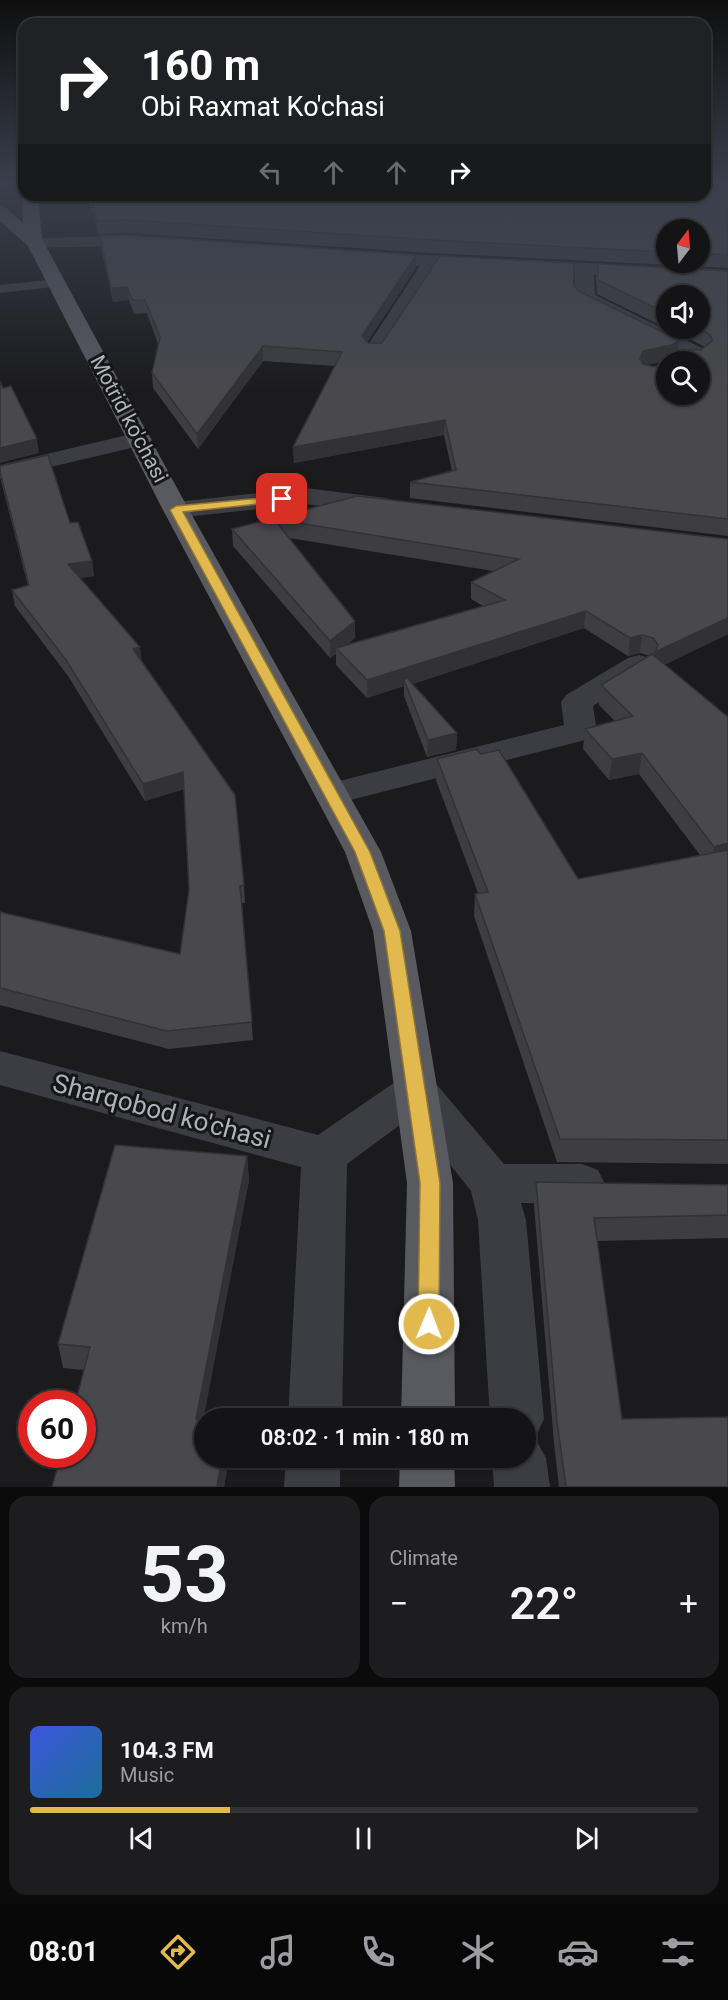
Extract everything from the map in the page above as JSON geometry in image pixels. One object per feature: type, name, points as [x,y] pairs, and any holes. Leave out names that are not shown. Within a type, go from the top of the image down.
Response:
[{"type":"main road","name":"Motrid ko'chasi","points":[[34,252],[57,283],[176,510],[363,852],[392,931],[430,1183],[428,1408]]},
{"type":"main road","points":[[427,1487],[428,1468]]},
{"type":"street","points":[[351,255],[728,276]]},
{"type":"street","points":[[375,351],[432,261]]},
{"type":"street","points":[[584,269],[585,298],[690,351]]},
{"type":"street","points":[[0,472],[140,439]]},
{"type":"street","points":[[176,510],[305,496],[411,509]]},
{"type":"street","points":[[331,794],[581,731],[577,702],[639,664]]},
{"type":"street","name":"Sharqobod ko'chasi","points":[[0,1068],[324,1155]]},
{"type":"street","points":[[315,1408],[324,1155],[416,1090],[492,1183],[502,1220],[516,1408]]},
{"type":"street","points":[[492,1183],[622,1185]]},
{"type":"street","points":[[312,1487],[313,1468]]},
{"type":"street","points":[[520,1468],[522,1487]]},
{"type":"lane","points":[[0,290],[57,283]]},
{"type":"building","points":[[103,252],[378,252],[416,255],[362,336],[368,343],[382,343],[440,256],[574,263],[574,285],[578,291],[656,329],[656,339],[679,340],[672,345],[643,351],[640,359],[643,364],[656,366],[656,405],[710,405],[710,351],[670,350],[701,350],[713,340],[710,336],[710,285],[656,285],[656,308],[598,280],[598,264],[656,267],[656,273],[728,271],[728,519],[410,482],[456,470],[445,420],[293,447],[342,352],[263,346],[197,434],[152,373],[160,337],[145,300],[132,300],[127,287],[111,288]]},
{"type":"building","points":[[710,252],[728,252],[728,255],[710,254]]},
{"type":"building","points":[[0,381],[3,388],[11,386],[37,439],[0,448]]},
{"type":"building","points":[[48,455],[70,523],[78,522],[92,561],[68,564],[140,647],[133,649],[235,795],[244,885],[240,886],[252,1022],[167,1031],[0,988],[0,912],[180,954],[189,890],[183,772],[143,784],[66,660],[12,590],[29,585],[0,466]]},
{"type":"building","points":[[357,496],[728,539],[728,618],[655,652],[658,645],[653,638],[642,635],[630,638],[586,611],[367,680],[336,648],[505,600],[471,582],[519,559],[274,519],[355,621],[330,641],[232,529]]},
{"type":"building","points":[[652,654],[728,717],[728,843],[714,847],[642,753],[612,759],[585,729],[633,716],[601,685]]},
{"type":"building","points":[[407,678],[457,733],[428,740],[404,680]]},
{"type":"building","points":[[476,749],[481,754],[499,750],[578,879],[728,850],[728,1140],[560,1139],[475,894],[488,892],[437,759]]},
{"type":"building","points":[[115,1145],[247,1156],[198,1408],[194,1408],[194,1468],[220,1468],[217,1487],[52,1487],[57,1468],[96,1468],[96,1390],[79,1390],[90,1347],[58,1344]]},
{"type":"building","points":[[536,1182],[728,1185],[728,1215],[594,1218],[622,1419],[728,1417],[728,1487],[566,1487],[557,1421]]},
{"type":"route","points":[[282,499],[176,510],[363,852],[392,931],[430,1183],[429,1324]]}]
